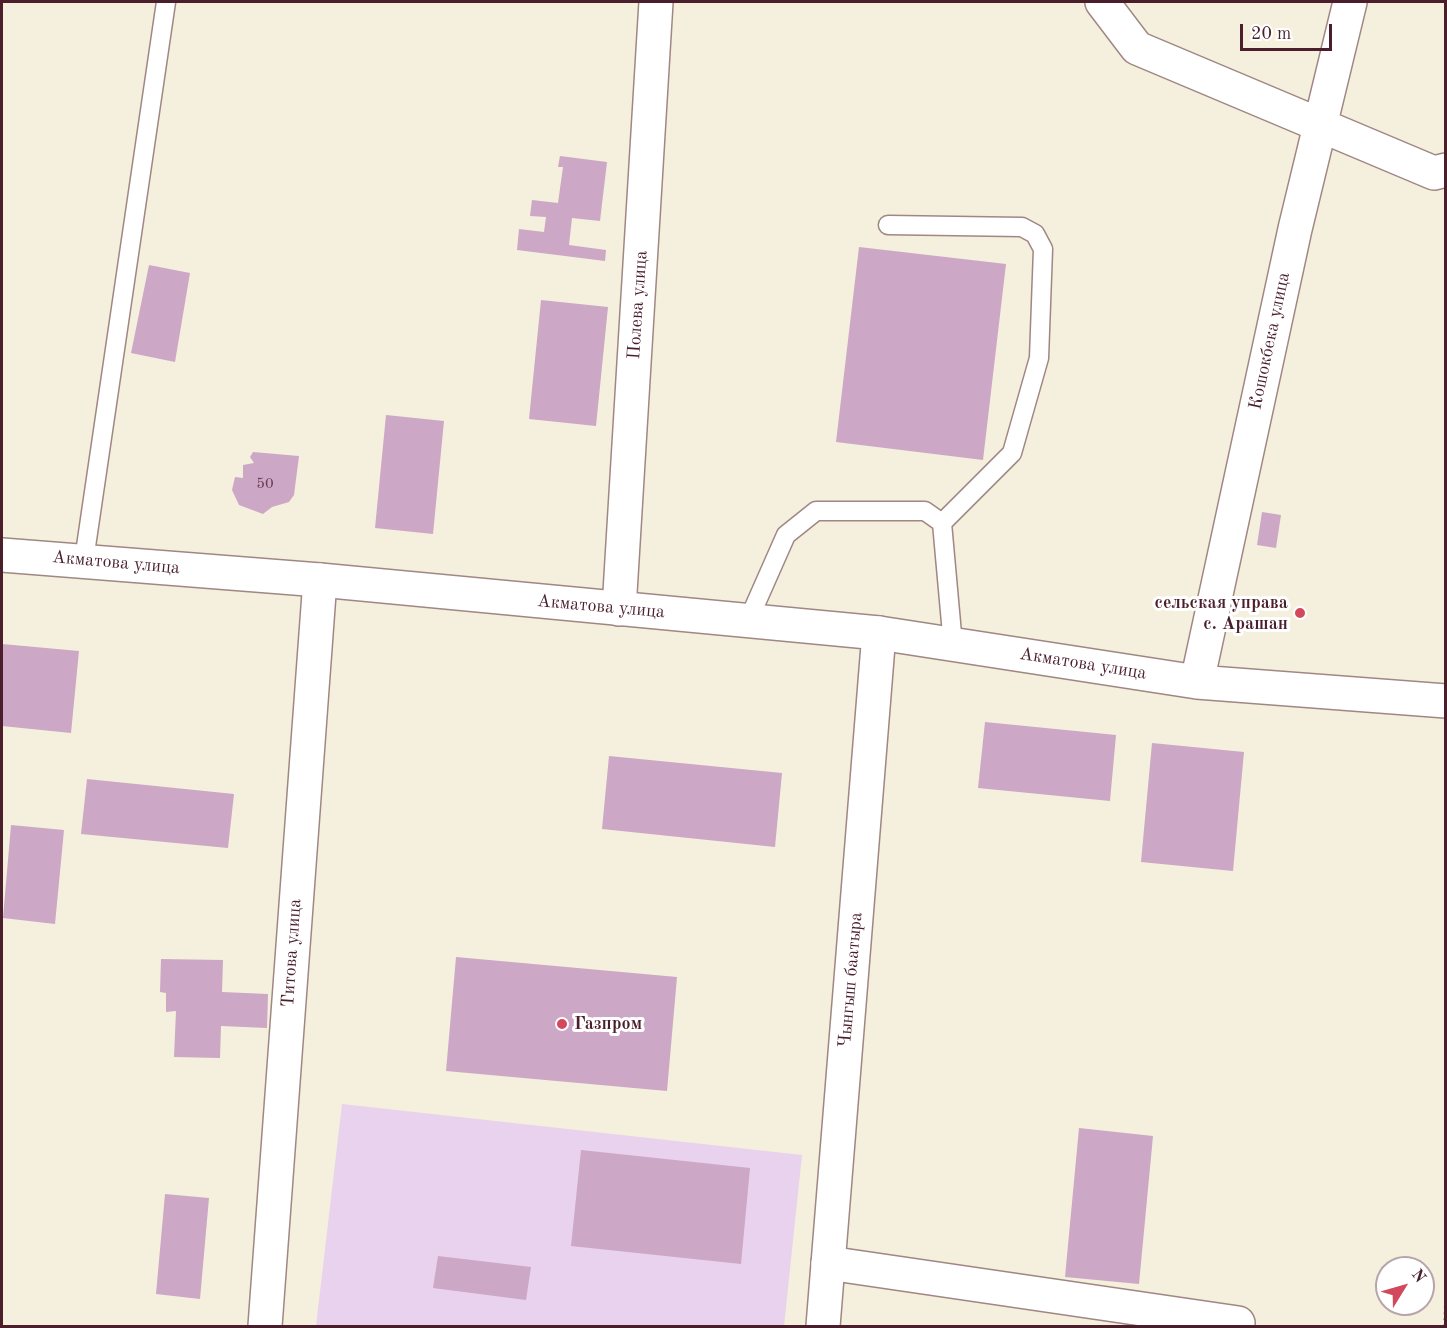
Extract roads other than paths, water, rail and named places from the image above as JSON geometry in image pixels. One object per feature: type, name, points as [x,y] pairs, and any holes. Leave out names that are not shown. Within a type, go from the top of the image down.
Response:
[{"type":"street","name":"Полева улица","points":[[619,609],[656,2]]},
{"type":"street","points":[[1102,2],[1137,48],[1434,173],[1446,170]]},
{"type":"street","name":"Кошокбека улица","points":[[1197,681],[1295,229],[1350,2]]},
{"type":"street","name":"Акматова улица","points":[[2,555],[320,580],[879,633],[1197,681],[1446,701]]},
{"type":"street","name":"Титова улица","points":[[265,1326],[320,580]]},
{"type":"street","name":"Чынгыш баатыра","points":[[823,1326],[879,633]]},
{"type":"street","points":[[828,1263],[1238,1323]]},
{"type":"lane","points":[[84,560],[166,2]]},
{"type":"lane","points":[[888,225],[1022,227],[1035,234],[1043,249],[1039,358],[1011,453],[942,523]]},
{"type":"lane","points":[[748,621],[786,536],[816,511],[925,511],[942,523],[953,645]]},
{"type":"place","name":"сельская управа с. Арашан","points":[[1300,613]]},
{"type":"place","name":"Газпром","points":[[562,1024]]}]
